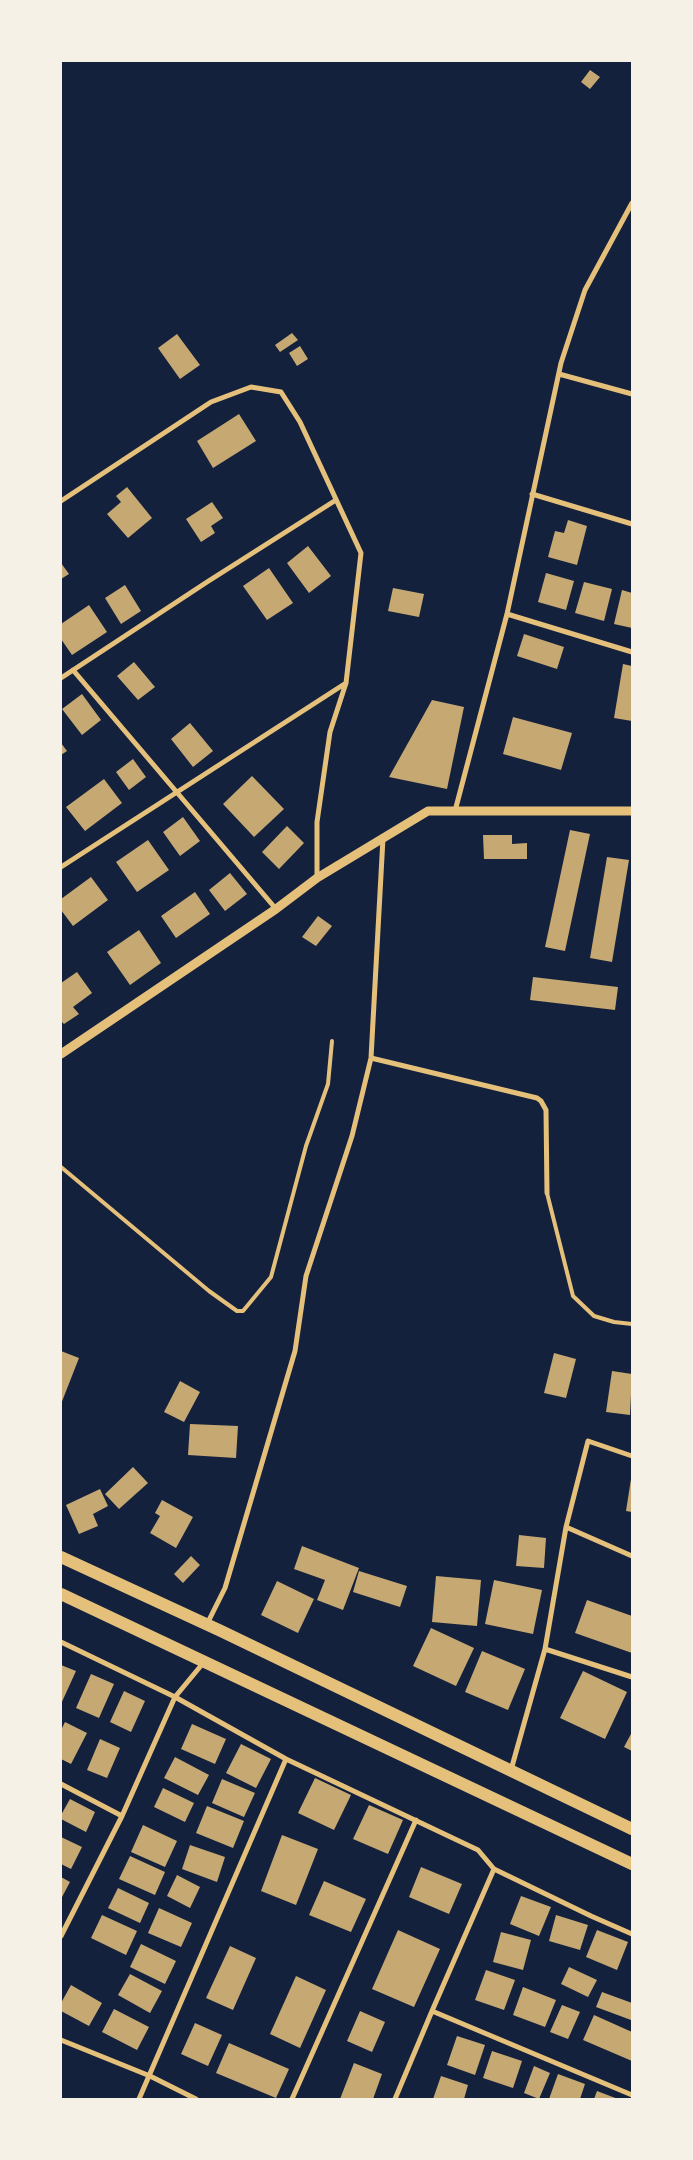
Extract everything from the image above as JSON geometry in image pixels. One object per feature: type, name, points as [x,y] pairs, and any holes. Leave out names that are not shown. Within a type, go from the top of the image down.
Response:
[{"type":"main road","points":[[61,1557],[207,1624],[632,1829]]},
{"type":"main road","points":[[61,1594],[632,1864]]},
{"type":"street","points":[[455,811],[507,614],[558,374],[585,290],[632,203]]},
{"type":"street","points":[[558,374],[632,394]]},
{"type":"street","points":[[61,501],[210,402],[251,387],[281,392],[300,422],[362,553],[346,683],[329,741],[317,822],[317,878]]},
{"type":"street","points":[[532,494],[632,524]]},
{"type":"street","points":[[61,678],[206,582],[336,500]]},
{"type":"street","points":[[507,614],[632,652]]},
{"type":"street","points":[[73,670],[276,909]]},
{"type":"street","points":[[61,867],[346,683]]},
{"type":"street","points":[[61,1054],[276,909],[317,878],[428,811],[632,811]]},
{"type":"street","points":[[207,1624],[225,1588],[295,1351],[306,1276],[352,1136],[371,1058],[383,838]]},
{"type":"street","points":[[371,1058],[537,1098],[541,1101],[546,1110],[547,1193]]},
{"type":"street","points":[[511,1771],[545,1649],[566,1527],[588,1441],[632,1456]]},
{"type":"street","points":[[566,1527],[632,1556]]},
{"type":"street","points":[[61,1642],[175,1697],[286,1759],[478,1850],[494,1869],[632,1934]]},
{"type":"street","points":[[545,1649],[632,1677]]},
{"type":"street","points":[[61,1936],[122,1816],[175,1697],[205,1661]]},
{"type":"street","points":[[138,2099],[150,2076],[286,1759]]},
{"type":"street","points":[[61,1784],[122,1816]]},
{"type":"street","points":[[292,2099],[416,1820]]},
{"type":"street","points":[[395,2099],[494,1869]]},
{"type":"street","points":[[432,2011],[632,2095]]},
{"type":"street","points":[[61,2040],[150,2076],[196,2099]]},
{"type":"lane","points":[[61,1167],[209,1291],[236,1311],[243,1311],[271,1278],[306,1146],[328,1084],[332,1041]]},
{"type":"lane","points":[[547,1193],[573,1296],[594,1316],[614,1322],[632,1324]]},
{"type":"building","points":[[590,70],[600,77],[590,89],[581,82]]},
{"type":"building","points":[[292,333],[298,340],[280,352],[275,345]]},
{"type":"building","points":[[177,334],[200,365],[180,379],[158,348]]},
{"type":"building","points":[[300,346],[308,359],[297,366],[289,353]]},
{"type":"building","points":[[239,414],[256,441],[213,468],[197,441]]},
{"type":"building","points":[[127,487],[152,518],[128,538],[107,514],[121,502],[116,496]]},
{"type":"building","points":[[212,502],[223,518],[211,526],[215,533],[201,542],[186,519]]},
{"type":"building","points":[[568,520],[587,526],[577,565],[548,557],[555,531],[564,533]]},
{"type":"building","points":[[308,546],[331,576],[309,593],[287,563]]},
{"type":"building","points":[[61,563],[69,574],[61,579]]},
{"type":"building","points":[[269,568],[293,603],[267,620],[243,586]]},
{"type":"building","points":[[546,573],[574,581],[566,610],[538,602]]},
{"type":"building","points":[[584,582],[612,589],[604,621],[575,613]]},
{"type":"building","points":[[125,585],[141,611],[121,624],[105,598]]},
{"type":"building","points":[[393,588],[424,594],[419,617],[388,611]]},
{"type":"building","points":[[622,590],[632,593],[632,628],[614,624]]},
{"type":"building","points":[[89,605],[107,632],[72,655],[61,639],[61,624]]},
{"type":"building","points":[[524,634],[564,647],[557,669],[517,656]]},
{"type":"building","points":[[134,662],[155,687],[138,700],[117,676]]},
{"type":"building","points":[[623,664],[632,666],[632,721],[614,718]]},
{"type":"building","points":[[82,694],[101,720],[82,735],[62,709]]},
{"type":"building","points":[[432,700],[464,707],[447,789],[389,777]]},
{"type":"building","points":[[513,717],[572,733],[561,770],[503,754]]},
{"type":"building","points":[[190,723],[213,751],[193,767],[171,739]]},
{"type":"building","points":[[61,743],[67,751],[61,755]]},
{"type":"building","points":[[133,759],[146,777],[129,790],[116,772]]},
{"type":"building","points":[[252,776],[284,809],[254,837],[223,804]]},
{"type":"building","points":[[104,779],[122,803],[85,831],[66,807]]},
{"type":"building","points":[[183,817],[200,841],[180,856],[163,832]]},
{"type":"building","points":[[287,826],[304,843],[279,869],[262,852]]},
{"type":"building","points":[[570,830],[590,834],[565,951],[545,947]]},
{"type":"building","points":[[483,835],[512,835],[512,844],[527,843],[527,859],[484,859]]},
{"type":"building","points":[[148,840],[169,870],[137,892],[116,862]]},
{"type":"building","points":[[607,857],[629,860],[612,962],[590,958]]},
{"type":"building","points":[[230,873],[247,894],[225,911],[209,890]]},
{"type":"building","points":[[91,877],[108,900],[73,926],[61,910],[61,899]]},
{"type":"building","points":[[195,892],[210,914],[176,938],[161,916]]},
{"type":"building","points":[[318,916],[332,926],[316,946],[302,937]]},
{"type":"building","points":[[139,930],[161,963],[130,985],[107,952]]},
{"type":"building","points":[[77,972],[92,993],[73,1007],[79,1014],[64,1024],[61,1021],[61,983]]},
{"type":"building","points":[[533,977],[618,987],[615,1010],[530,1000]]},
{"type":"building","points":[[61,1351],[79,1358],[61,1404]]},
{"type":"building","points":[[554,1353],[576,1359],[566,1398],[544,1393]]},
{"type":"building","points":[[612,1371],[632,1374],[630,1415],[606,1412]]},
{"type":"building","points":[[180,1381],[200,1392],[184,1422],[164,1412]]},
{"type":"building","points":[[190,1424],[238,1426],[236,1458],[188,1455]]},
{"type":"building","points":[[133,1467],[148,1483],[119,1509],[105,1494]]},
{"type":"building","points":[[632,1479],[632,1512],[626,1511]]},
{"type":"building","points":[[100,1489],[108,1506],[93,1514],[98,1526],[79,1534],[66,1505]]},
{"type":"building","points":[[162,1500],[193,1517],[176,1548],[150,1533],[160,1516],[155,1513]]},
{"type":"building","points":[[519,1535],[546,1538],[544,1568],[516,1566]]},
{"type":"building","points":[[302,1546],[359,1568],[343,1610],[317,1600],[325,1580],[294,1569]]},
{"type":"building","points":[[191,1556],[200,1565],[183,1583],[174,1574]]},
{"type":"building","points":[[359,1571],[407,1586],[400,1607],[353,1592]]},
{"type":"building","points":[[436,1576],[481,1580],[477,1626],[432,1622]]},
{"type":"building","points":[[494,1580],[542,1590],[533,1634],[485,1624]]},
{"type":"building","points":[[277,1581],[314,1599],[298,1633],[261,1615]]},
{"type":"building","points":[[587,1600],[632,1616],[632,1653],[575,1633]]},
{"type":"building","points":[[431,1628],[474,1648],[456,1686],[413,1666]]},
{"type":"building","points":[[482,1651],[525,1669],[508,1710],[465,1692]]},
{"type":"building","points":[[61,1665],[76,1671],[61,1704]]},
{"type":"building","points":[[583,1671],[627,1692],[605,1739],[560,1718]]},
{"type":"building","points":[[91,1674],[114,1684],[99,1718],[76,1708]]},
{"type":"building","points":[[124,1691],[145,1701],[131,1732],[110,1722]]},
{"type":"building","points":[[65,1722],[87,1733],[71,1764],[61,1759],[61,1730]]},
{"type":"building","points":[[192,1724],[226,1739],[215,1764],[181,1749]]},
{"type":"building","points":[[632,1732],[632,1751],[624,1747]]},
{"type":"building","points":[[100,1739],[120,1748],[107,1778],[87,1770]]},
{"type":"building","points":[[241,1744],[271,1759],[256,1788],[226,1773]]},
{"type":"building","points":[[175,1757],[209,1775],[198,1795],[164,1778]]},
{"type":"building","points":[[315,1778],[351,1795],[334,1830],[298,1813]]},
{"type":"building","points":[[222,1779],[255,1793],[244,1817],[212,1803]]},
{"type":"building","points":[[163,1788],[194,1803],[185,1822],[154,1807]]},
{"type":"building","points":[[70,1799],[95,1812],[86,1832],[61,1819],[61,1815]]},
{"type":"building","points":[[369,1805],[403,1820],[388,1854],[353,1839]]},
{"type":"building","points":[[207,1806],[244,1821],[233,1848],[196,1833]]},
{"type":"building","points":[[143,1825],[177,1841],[165,1867],[131,1852]]},
{"type":"building","points":[[282,1835],[318,1849],[296,1905],[261,1891]]},
{"type":"building","points":[[61,1837],[82,1847],[71,1869],[61,1864]]},
{"type":"building","points":[[190,1845],[225,1857],[217,1882],[182,1869]]},
{"type":"building","points":[[130,1856],[165,1872],[155,1895],[119,1879]]},
{"type":"building","points":[[421,1867],[462,1884],[449,1914],[409,1897]]},
{"type":"building","points":[[177,1875],[200,1887],[190,1908],[167,1896]]},
{"type":"building","points":[[61,1877],[70,1882],[61,1899]]},
{"type":"building","points":[[324,1881],[366,1899],[351,1932],[309,1915]]},
{"type":"building","points":[[118,1888],[149,1903],[140,1923],[108,1908]]},
{"type":"building","points":[[521,1896],[551,1907],[539,1936],[510,1924]]},
{"type":"building","points":[[159,1908],[192,1923],[181,1947],[148,1933]]},
{"type":"building","points":[[102,1915],[137,1931],[126,1955],[91,1938]]},
{"type":"building","points":[[556,1915],[588,1925],[580,1950],[549,1941]]},
{"type":"building","points":[[398,1930],[440,1949],[414,2007],[372,1989]]},
{"type":"building","points":[[597,1930],[628,1942],[617,1970],[586,1957]]},
{"type":"building","points":[[501,1932],[531,1940],[523,1970],[493,1962]]},
{"type":"building","points":[[141,1944],[176,1961],[165,1984],[130,1967]]},
{"type":"building","points":[[230,1946],[256,1958],[233,2010],[206,1998]]},
{"type":"building","points":[[569,1967],[597,1980],[588,1997],[561,1984]]},
{"type":"building","points":[[486,1970],[515,1980],[504,2010],[475,2000]]},
{"type":"building","points":[[130,1974],[162,1991],[150,2013],[118,1995]]},
{"type":"building","points":[[296,1976],[326,1990],[300,2048],[270,2034]]},
{"type":"building","points":[[71,1985],[102,2003],[89,2026],[61,2011],[61,2003]]},
{"type":"building","points":[[523,1987],[556,2000],[545,2027],[513,2015]]},
{"type":"building","points":[[602,1992],[632,2003],[631,2020],[596,2007]]},
{"type":"building","points":[[562,2005],[580,2012],[568,2039],[550,2032]]},
{"type":"building","points":[[114,2009],[149,2027],[137,2050],[102,2032]]},
{"type":"building","points":[[360,2011],[385,2022],[372,2052],[347,2041]]},
{"type":"building","points":[[594,2015],[632,2032],[632,2061],[583,2040]]},
{"type":"building","points":[[195,2023],[222,2035],[208,2066],[181,2054]]},
{"type":"building","points":[[457,2036],[485,2045],[475,2075],[447,2065]]},
{"type":"building","points":[[229,2043],[289,2069],[276,2098],[216,2073]]},
{"type":"building","points":[[492,2051],[522,2061],[513,2088],[483,2078]]},
{"type":"building","points":[[354,2063],[382,2074],[373,2099],[340,2099]]},
{"type":"building","points":[[534,2066],[550,2073],[539,2099],[524,2093]]},
{"type":"building","points":[[558,2074],[585,2084],[580,2099],[549,2099]]},
{"type":"building","points":[[441,2076],[468,2085],[464,2099],[433,2099]]},
{"type":"building","points":[[597,2091],[618,2099],[594,2099]]}]
